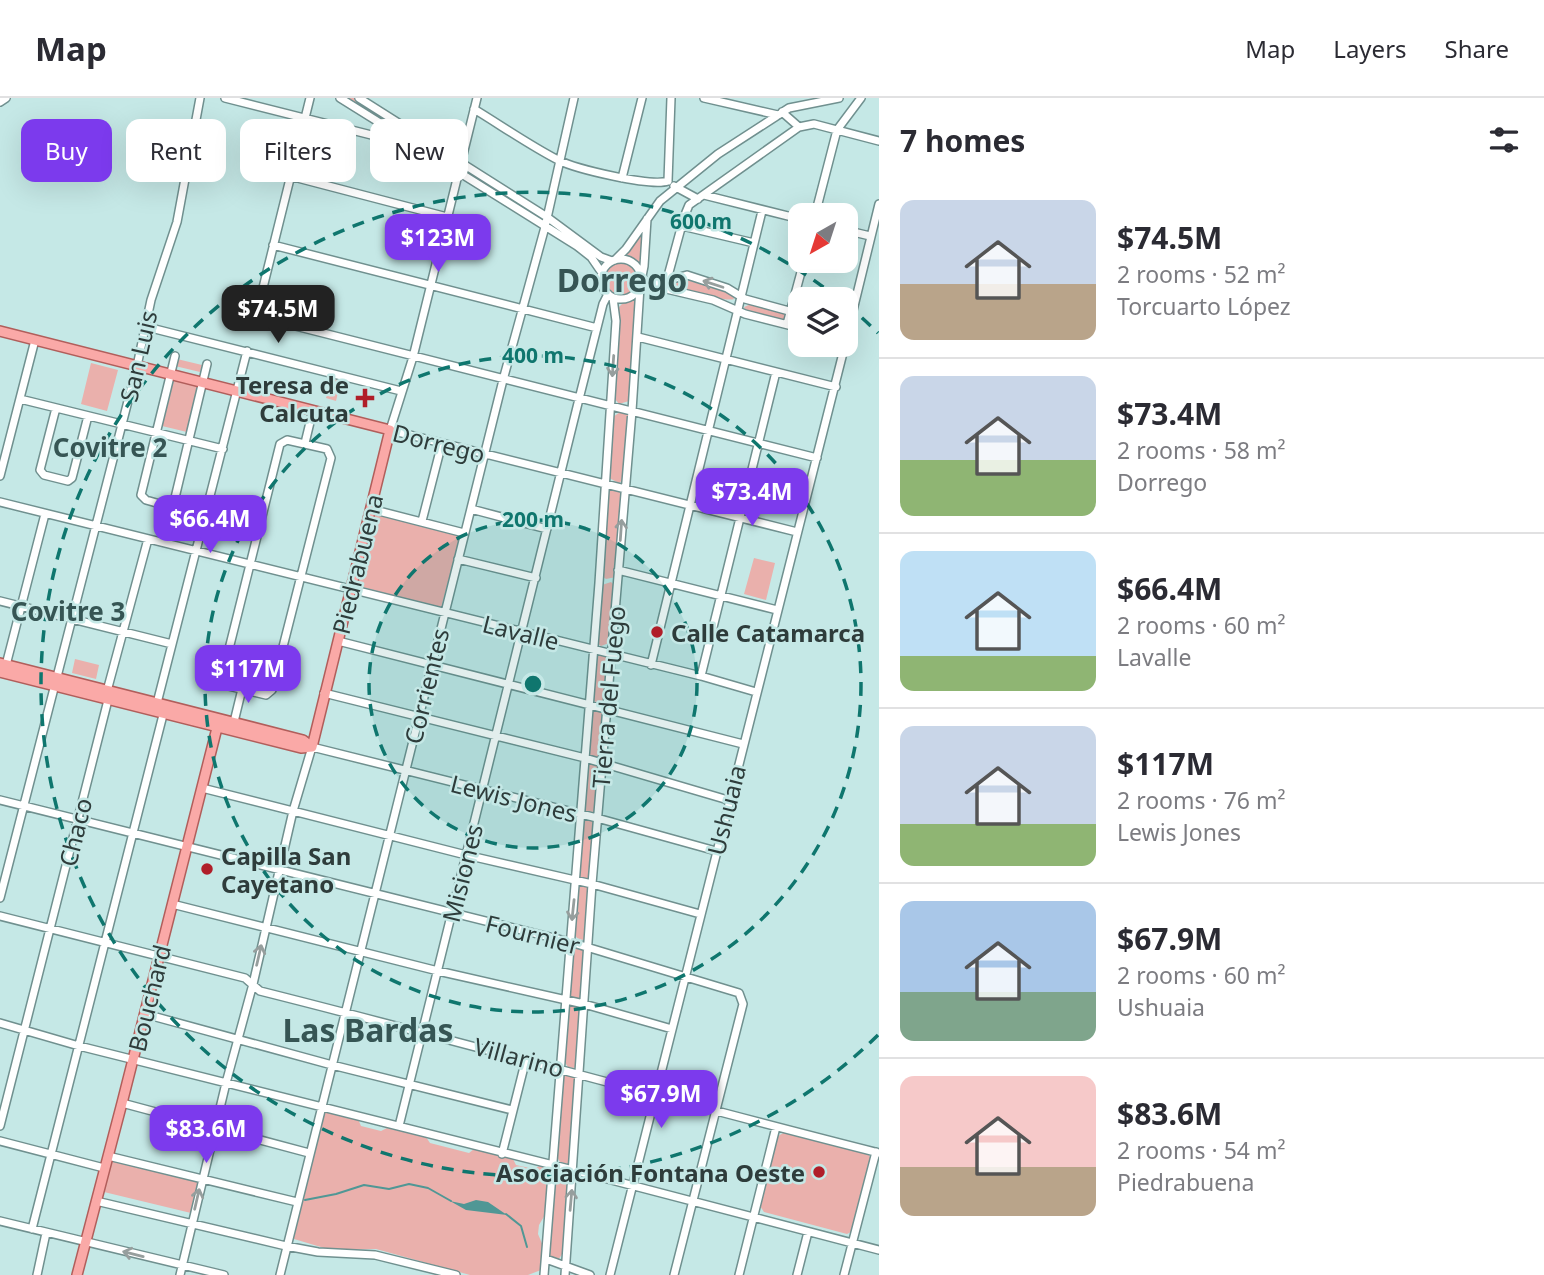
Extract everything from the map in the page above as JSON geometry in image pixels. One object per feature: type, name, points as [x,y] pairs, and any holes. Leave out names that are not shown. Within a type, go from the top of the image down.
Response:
[{"type":"main road","name":"Dorrego","points":[[0,331],[390,430]]},
{"type":"main road","name":"Piedrabuena","points":[[312,747],[390,430]]},
{"type":"main road","name":"Lewis Jones","points":[[2,668],[233,726],[301,748],[312,747]]},
{"type":"main road","name":"Bouchard","points":[[76,1275],[218,723]]},
{"type":"street","points":[[0,102],[6,98]]},
{"type":"street","name":"San Luis","points":[[0,898],[147,327],[151,300],[177,222],[200,98]]},
{"type":"street","points":[[226,98],[370,135]]},
{"type":"street","points":[[304,118],[310,98]]},
{"type":"street","points":[[340,98],[374,119]]},
{"type":"street","points":[[359,98],[389,119]]},
{"type":"street","name":"Piedrabuena","points":[[468,134],[477,98]]},
{"type":"street","name":"Corrientes","points":[[279,1275],[484,454],[545,227],[574,98]]},
{"type":"street","points":[[622,178],[642,98]]},
{"type":"street","points":[[668,181],[671,98]]},
{"type":"street","points":[[704,98],[780,113],[799,127]]},
{"type":"street","points":[[602,273],[626,249],[660,201],[718,155],[780,113],[799,105],[839,98]]},
{"type":"street","points":[[818,203],[837,130],[861,98]]},
{"type":"street","points":[[474,109],[560,161],[622,178],[660,184],[668,181]]},
{"type":"street","points":[[666,283],[687,209],[799,127],[809,124],[879,141]]},
{"type":"street","points":[[468,173],[547,218],[601,257],[632,262],[637,266],[641,282]]},
{"type":"street","points":[[468,174],[591,257],[602,273],[602,285],[611,296],[629,298],[641,282]]},
{"type":"street","points":[[668,181],[675,187],[701,197],[788,216]]},
{"type":"street","points":[[289,182],[256,316],[817,458]]},
{"type":"street","points":[[313,182],[447,217]]},
{"type":"street","name":"Piedrabuena","points":[[390,430],[413,357],[456,182]]},
{"type":"street","name":"Ushuaia","points":[[857,287],[879,204]]},
{"type":"street","points":[[651,665],[762,211]]},
{"type":"street","name":"Tierra del Fuego","points":[[565,1272],[597,818],[647,218]]},
{"type":"street","points":[[682,226],[754,243]]},
{"type":"street","points":[[858,233],[870,236]]},
{"type":"street","points":[[273,245],[597,328]]},
{"type":"street","points":[[641,282],[666,283],[687,275],[727,288],[740,298],[788,311]]},
{"type":"street","points":[[666,283],[737,310],[788,324]]},
{"type":"street","name":"Tierra del Fuego","points":[[544,1275],[606,484],[616,321],[611,296]]},
{"type":"street","name":"Misiones","points":[[398,1126],[597,328],[611,296]]},
{"type":"street","points":[[147,327],[401,391]]},
{"type":"street","points":[[638,337],[836,387]]},
{"type":"street","points":[[0,476],[35,340]]},
{"type":"street","points":[[32,1229],[134,835],[172,644],[247,351]]},
{"type":"street","points":[[175,356],[141,495],[167,506],[174,502],[207,364]]},
{"type":"street","name":"Ushuaia","points":[[610,1275],[842,357]]},
{"type":"street","points":[[701,676],[776,372]]},
{"type":"street","points":[[20,399],[223,449]]},
{"type":"street","points":[[56,408],[40,470],[44,475],[68,481],[72,478],[88,416]]},
{"type":"street","points":[[305,443],[313,410]]},
{"type":"street","name":"Dorrego","points":[[390,430],[797,532]]},
{"type":"street","points":[[287,440],[305,443],[327,449],[331,458],[272,690],[266,695],[224,685],[221,681],[280,444],[287,440]]},
{"type":"street","points":[[422,522],[442,443]]},
{"type":"street","name":"Lavalle","points":[[0,502],[444,612],[522,634],[701,676],[756,692]]},
{"type":"street","points":[[371,509],[464,533]]},
{"type":"street","points":[[471,509],[547,529]]},
{"type":"street","points":[[2,668],[22,606],[45,514]]},
{"type":"street","name":"Chaco","points":[[0,1126],[78,820],[122,631],[148,539]]},
{"type":"street","points":[[458,559],[536,578]]},
{"type":"street","points":[[618,570],[776,610]]},
{"type":"street","points":[[0,601],[172,644]]},
{"type":"street","points":[[338,641],[743,744]]},
{"type":"street","points":[[233,726],[242,689]]},
{"type":"street","points":[[324,693],[585,758],[729,800]]},
{"type":"street","name":"Piedrabuena","points":[[180,1275],[293,811],[312,747]]},
{"type":"street","name":"Lewis Jones","points":[[312,747],[597,818],[716,851]]},
{"type":"street","points":[[202,788],[592,884],[700,914]]},
{"type":"street","name":"Fournier","points":[[0,800],[570,942],[739,993],[743,1004],[714,1111]]},
{"type":"street","points":[[172,904],[438,971],[565,999],[672,1029]]},
{"type":"street","name":"Villarino","points":[[0,916],[245,978],[260,991],[422,1031],[655,1096],[877,1153]]},
{"type":"street","points":[[145,1014],[512,1110]]},
{"type":"street","points":[[0,1023],[79,1046],[879,1250]]},
{"type":"street","points":[[502,1154],[526,1059]]},
{"type":"street","points":[[122,1103],[309,1153]]},
{"type":"street","points":[[674,1275],[714,1111]]},
{"type":"street","points":[[739,1275],[776,1127]]},
{"type":"street","points":[[0,1141],[104,1168]]},
{"type":"street","points":[[844,1275],[877,1153]]},
{"type":"street","points":[[108,1156],[297,1202]]},
{"type":"street","points":[[96,1201],[286,1246],[318,1252],[375,1255],[456,1275]]},
{"type":"street","points":[[0,1221],[224,1275]]},
{"type":"street","points":[[797,1275],[808,1232]]},
{"type":"street","points":[[37,1275],[46,1233]]},
{"type":"street","points":[[546,1259],[565,1272],[590,1275]]},
{"type":"shaded area","points":[[346,98],[355,98],[388,119],[380,119]]},
{"type":"shaded area","points":[[646,222],[641,270],[630,259],[620,257]]},
{"type":"shaded area","points":[[622,262],[634,267],[639,279],[634,291],[622,296],[610,291],[605,279],[610,267]]},
{"type":"shaded area","points":[[687,280],[732,294],[734,299],[706,296],[672,285],[672,282]]},
{"type":"shaded area","points":[[638,296],[629,401],[619,404],[615,399],[619,307]]},
{"type":"shaded area","points":[[751,304],[784,313],[784,320],[747,312],[744,307]]},
{"type":"shaded area","points":[[177,359],[202,365],[200,372],[175,366]]},
{"type":"shaded area","points":[[91,363],[118,370],[107,411],[81,404]]},
{"type":"shaded area","points":[[173,378],[199,384],[187,432],[162,426]]},
{"type":"shaded area","points":[[331,378],[341,380],[336,401],[326,398]]},
{"type":"shaded area","points":[[620,412],[628,414],[628,418],[624,479],[619,483],[609,478],[613,417]]},
{"type":"shaded area","points":[[614,486],[622,495],[616,577],[606,579],[602,576],[609,490]]},
{"type":"shaded area","points":[[374,513],[460,536],[441,608],[355,585]]},
{"type":"shaded area","points":[[754,558],[775,563],[766,600],[744,594]]},
{"type":"shaded area","points":[[611,582],[615,586],[609,643],[601,646],[597,643],[602,585]]},
{"type":"shaded area","points":[[597,652],[607,655],[609,659],[604,702],[600,704],[592,700]]},
{"type":"shaded area","points":[[75,659],[99,665],[96,679],[72,673]]},
{"type":"shaded area","points":[[593,707],[604,712],[600,759],[589,755]]},
{"type":"shaded area","points":[[588,761],[599,765],[594,812],[584,811]]},
{"type":"shaded area","points":[[585,819],[590,819],[595,824],[588,881],[579,877]]},
{"type":"shaded area","points":[[582,884],[589,887],[586,939],[583,940],[577,938],[574,933],[578,888]]},
{"type":"shaded area","points":[[572,945],[585,951],[580,1000],[568,997]]},
{"type":"shaded area","points":[[570,1003],[580,1007],[577,1064],[574,1068],[568,1067],[564,1061]]},
{"type":"shaded area","points":[[566,1073],[576,1075],[568,1164],[560,1162],[557,1157],[563,1076]]},
{"type":"shaded area","points":[[324,1111],[358,1119],[361,1126],[381,1131],[387,1128],[426,1137],[430,1143],[469,1153],[474,1149],[513,1159],[516,1165],[534,1169],[541,1165],[547,1167],[550,1173],[546,1213],[539,1225],[538,1234],[543,1246],[541,1270],[528,1275],[470,1275],[376,1249],[331,1250],[294,1239],[292,1236]]},
{"type":"shaded area","points":[[785,1132],[866,1152],[872,1159],[853,1231],[847,1234],[764,1212],[760,1206],[778,1136]]},
{"type":"shaded area","points":[[112,1159],[199,1180],[191,1213],[104,1192]]},
{"type":"shaded area","points":[[559,1169],[570,1175],[563,1253],[558,1260],[551,1258],[549,1253],[555,1173]]},
{"type":"water","points":[[476,1200],[488,1202],[507,1215],[466,1210],[450,1201],[464,1204]]},
{"type":"waterway","points":[[305,1200],[364,1185],[389,1189],[409,1184],[428,1188],[451,1201]]},
{"type":"waterway","points":[[506,1214],[521,1226],[527,1247]]},
{"type":"place","name":"Teresa de Calcuta","points":[[365,398]]},
{"type":"place","name":"Calle Catamarca","points":[[657,632]]},
{"type":"place","name":"Capilla San Cayetano","points":[[207,869]]},
{"type":"place","name":"Asociación Fontana Oeste","points":[[819,1172]]},
{"type":"district","name":"Dorrego","points":[[622,279]]},
{"type":"district","name":"Covitre 2","points":[[110,447]]},
{"type":"district","name":"Covitre 3","points":[[68,611]]},
{"type":"district","name":"Las Bardas","points":[[368,1029]]}]
